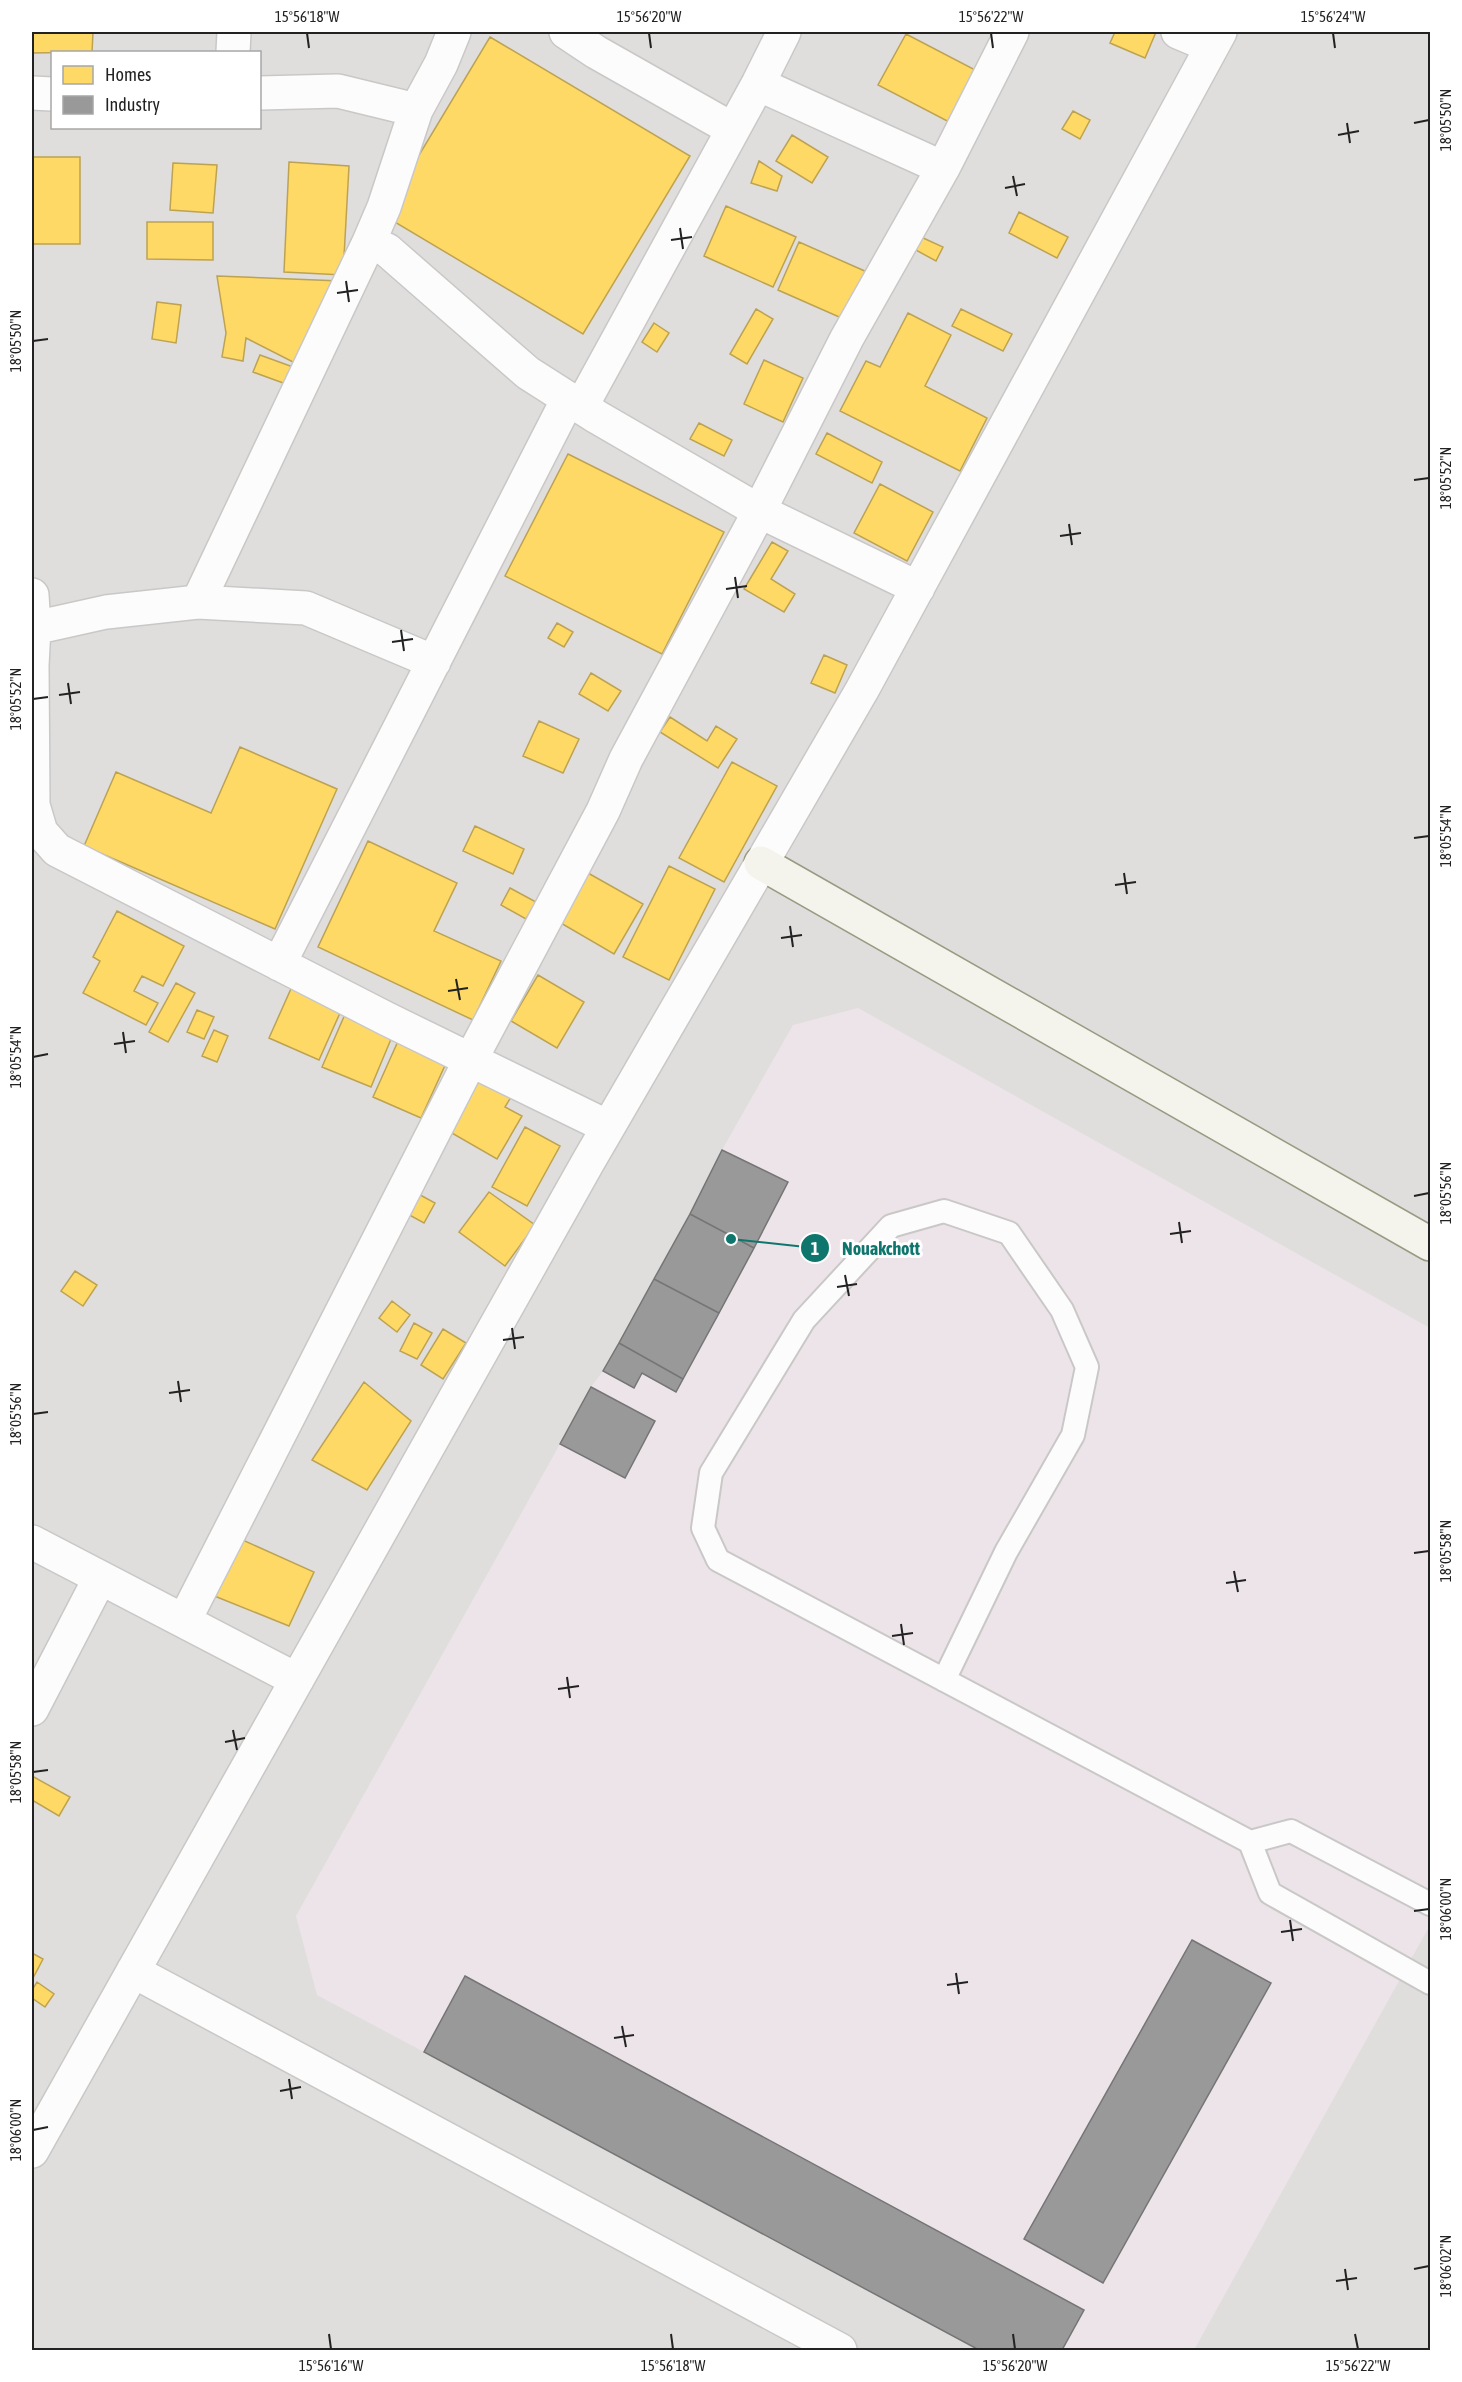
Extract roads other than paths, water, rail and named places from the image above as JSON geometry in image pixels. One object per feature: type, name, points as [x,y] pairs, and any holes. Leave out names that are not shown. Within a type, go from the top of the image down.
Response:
[{"type":"street","points":[[233,51],[234,32]]},
{"type":"street","points":[[198,602],[369,242],[384,207],[416,110],[441,64],[454,32]]},
{"type":"street","points":[[566,32],[596,52],[732,129]]},
{"type":"street","points":[[279,964],[434,662],[575,403],[758,84],[784,32]]},
{"type":"street","points":[[184,1621],[471,1059],[603,811],[626,759],[759,511],[847,338],[943,168],[1012,32]]},
{"type":"street","points":[[32,2151],[608,1127],[918,588],[1215,39],[1178,32]]},
{"type":"street","points":[[758,84],[943,168]]},
{"type":"street","points":[[261,93],[338,91],[416,110]]},
{"type":"street","points":[[32,93],[51,94]]},
{"type":"street","points":[[369,242],[387,250],[528,373],[575,403],[759,511],[918,588]]},
{"type":"street","points":[[32,595],[32,807],[41,832],[57,850],[279,964],[608,1127]]},
{"type":"street","points":[[33,628],[106,612],[198,602],[306,608],[434,662]]},
{"type":"street","points":[[761,863],[1431,1244]]},
{"type":"street","points":[[32,1542],[297,1680]]},
{"type":"street","points":[[32,1709],[100,1578]]},
{"type":"street","points":[[133,1971],[840,2350]]},
{"type":"lane","points":[[944,1680],[1006,1552],[1073,1435],[1087,1367],[1062,1310],[1009,1233],[944,1211],[891,1226],[804,1320],[711,1473],[703,1528],[718,1560],[944,1680],[1250,1842],[1270,1893],[1431,1983]]},
{"type":"lane","points":[[1250,1842],[1291,1831],[1431,1904]]},
{"type":"place","name":"Nouakchott","points":[[731,1239]]}]
